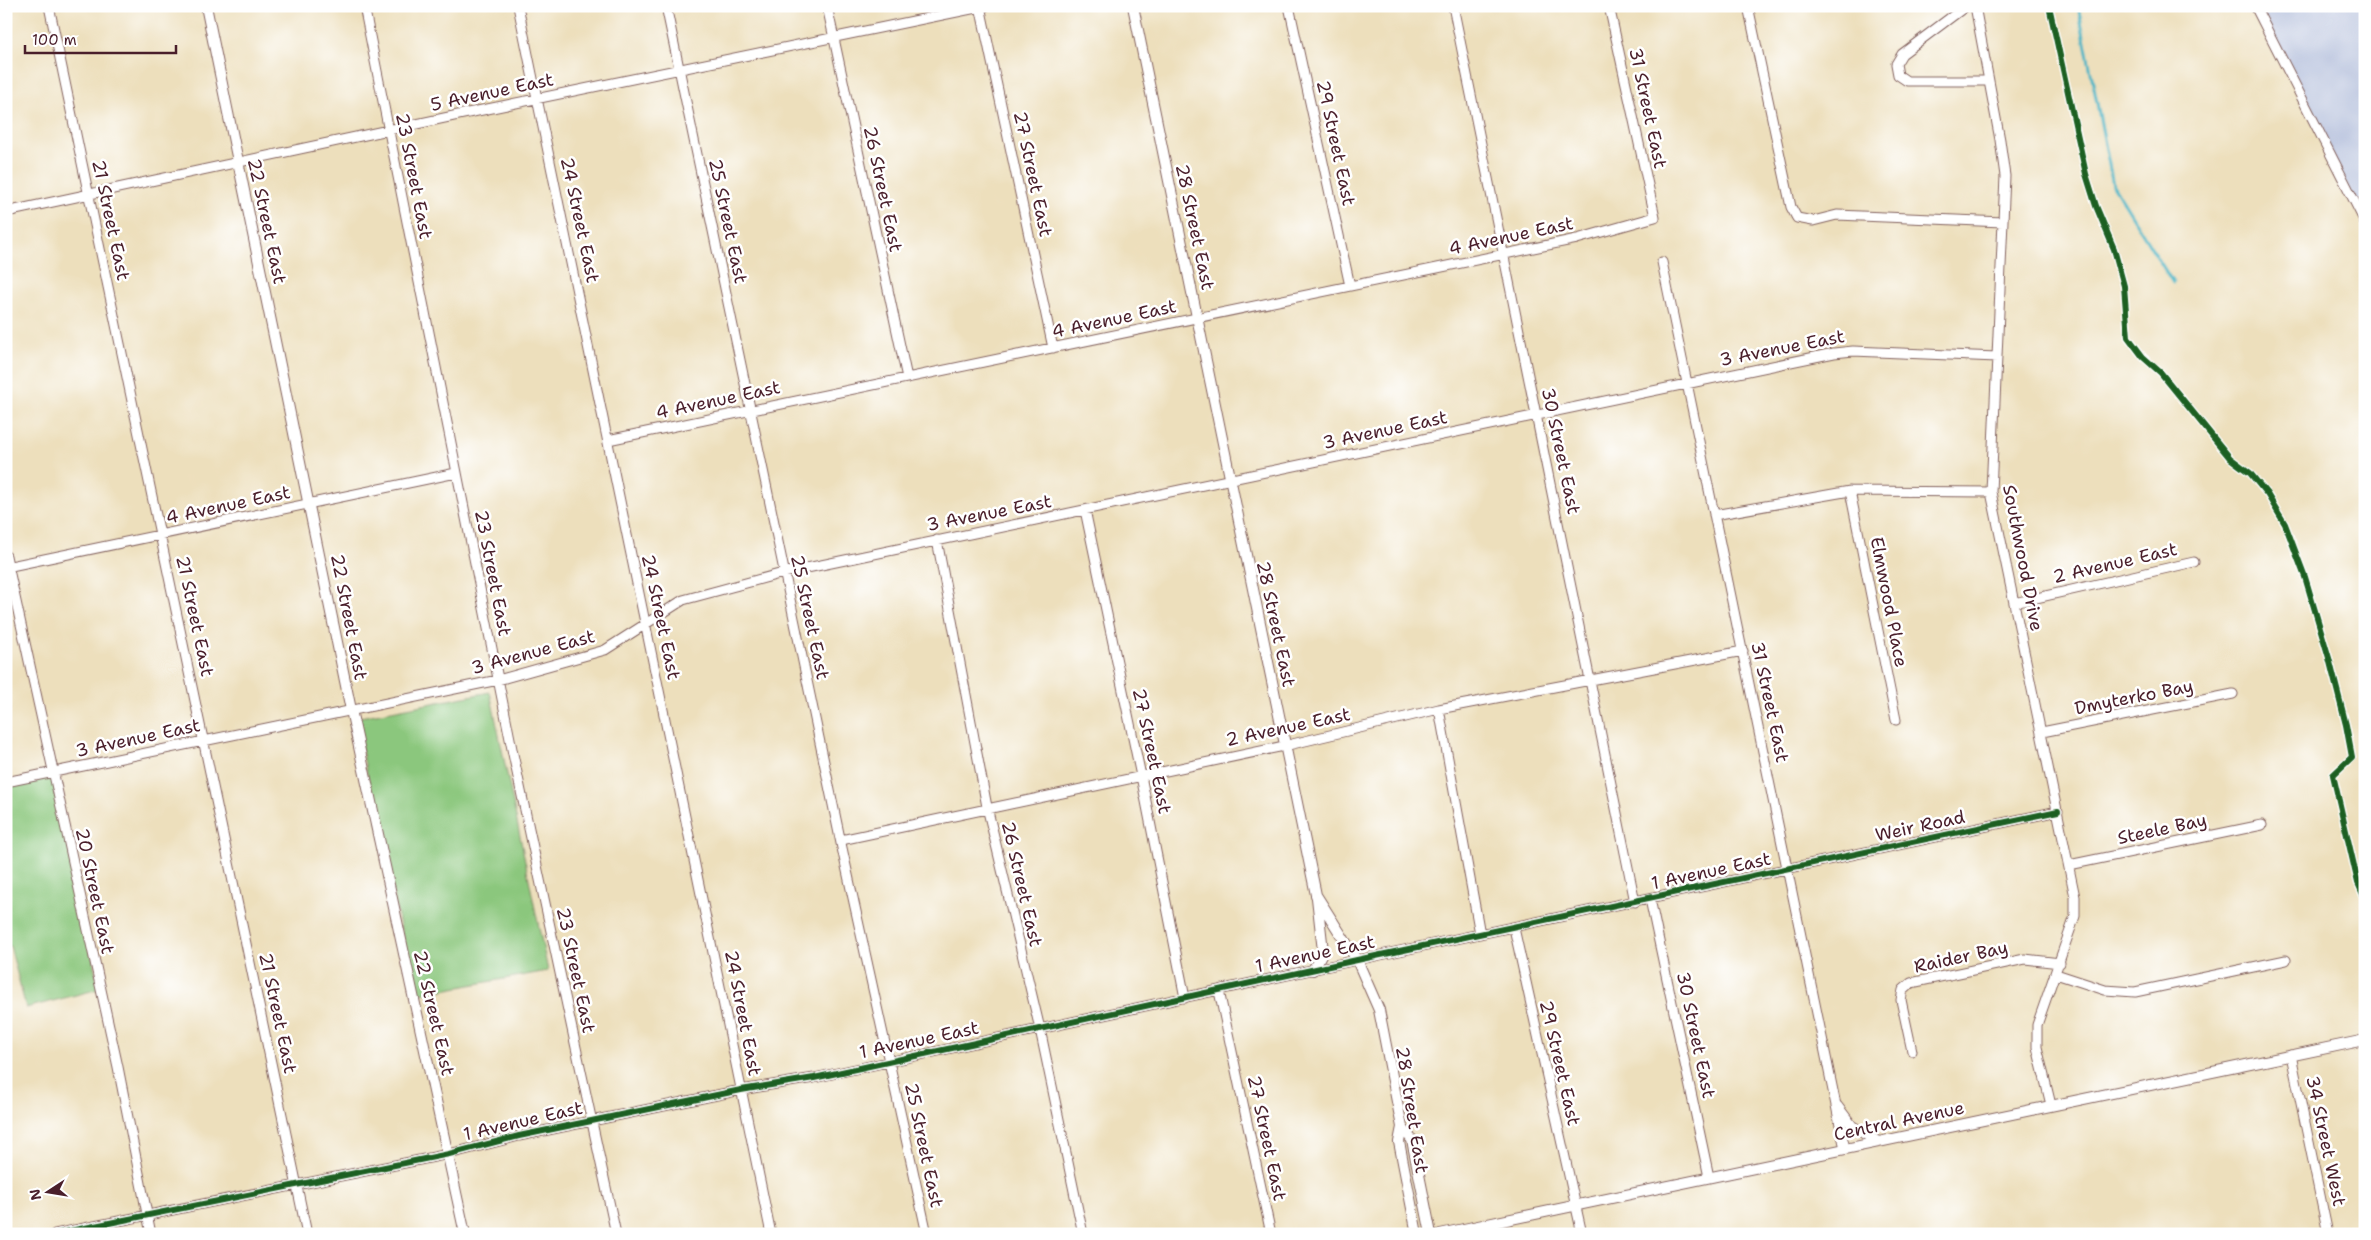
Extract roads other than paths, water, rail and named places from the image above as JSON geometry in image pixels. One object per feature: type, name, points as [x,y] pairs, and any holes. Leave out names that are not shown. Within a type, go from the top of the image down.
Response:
[{"type":"street","name":"21 Street East","points":[[49,6],[205,741],[307,1234]]},
{"type":"street","name":"22 Street East","points":[[206,6],[351,710],[465,1234]]},
{"type":"street","name":"23 Street East","points":[[364,6],[498,680],[616,1234]]},
{"type":"street","name":"24 Street East","points":[[518,6],[771,1234]]},
{"type":"street","name":"25 Street East","points":[[666,6],[783,573],[927,1234]]},
{"type":"street","name":"26 Street East","points":[[827,6],[907,378]]},
{"type":"street","name":"28 Street East","points":[[1133,6],[1316,895],[1357,960],[1379,1010],[1402,1127],[1399,1142],[1416,1234]]},
{"type":"street","name":"29 Street East","points":[[1289,6],[1350,286]]},
{"type":"street","name":"30 Street East","points":[[1453,6],[1592,680],[1635,902]]},
{"type":"street","name":"31 Street East","points":[[1609,6],[1655,218]]},
{"type":"street","points":[[1748,6],[1790,207],[1797,218],[1813,221],[1837,215],[2003,222]]},
{"type":"street","points":[[1966,6],[1902,54],[1896,64],[1898,75],[1907,82],[1990,82]]},
{"type":"street","name":"Southwood Drive","points":[[1975,6],[1990,82],[2005,176],[1991,492],[2075,897],[2075,916],[2037,1025],[2037,1047],[2051,1105]]},
{"type":"street","points":[[2255,6],[2365,222]]},
{"type":"street","name":"5 Avenue East","points":[[6,212],[538,98],[982,7]]},
{"type":"street","name":"27 Street East","points":[[982,7],[1053,348]]},
{"type":"street","name":"4 Avenue East","points":[[608,440],[1577,239],[1655,218]]},
{"type":"street","name":"31 Street East","points":[[1662,262],[1789,870],[1845,1149]]},
{"type":"street","name":"3 Avenue East","points":[[6,782],[498,680],[606,650],[683,600],[783,573],[937,540],[1230,481],[1688,383],[1853,351],[1997,357]]},
{"type":"street","name":"4 Avenue East","points":[[7,567],[456,473]]},
{"type":"street","points":[[1714,515],[1850,491],[1991,492]]},
{"type":"street","name":"Elmwood Place","points":[[1850,491],[1896,720]]},
{"type":"street","name":"27 Street East","points":[[1085,510],[1185,998]]},
{"type":"street","name":"26 Street East","points":[[937,540],[987,807],[1040,1029],[1083,1234]]},
{"type":"street","name":"20 Street East","points":[[6,556],[118,1067],[151,1234]]},
{"type":"street","name":"2 Avenue East","points":[[2014,602],[2194,562]]},
{"type":"street","name":"2 Avenue East","points":[[842,840],[987,807],[1284,746],[1439,710],[1743,651]]},
{"type":"street","name":"Dmyterko Bay","points":[[2042,732],[2233,694]]},
{"type":"street","points":[[1439,710],[1480,934]]},
{"type":"street","name":"Weir Road","points":[[1789,870],[2058,811]]},
{"type":"street","name":"Steele Bay","points":[[2069,865],[2262,825]]},
{"type":"street","name":"1 Avenue East","points":[[55,1234],[449,1154],[592,1121],[741,1090],[814,1078],[1357,960],[1789,870]]},
{"type":"street","points":[[1313,970],[1322,950],[1316,895]]},
{"type":"street","name":"30 Street East","points":[[1650,899],[1709,1177]]},
{"type":"street","name":"29 Street East","points":[[1514,928],[1582,1234]]},
{"type":"street","name":"Raider Bay","points":[[1912,1051],[1901,1000],[1903,990],[1911,983],[2025,959],[2060,963]]},
{"type":"street","points":[[2056,974],[2105,990],[2135,992],[2286,960]]},
{"type":"street","name":"27 Street East","points":[[1219,991],[1272,1234]]},
{"type":"street","name":"Central Avenue","points":[[1440,1234],[1490,1229],[1575,1205],[2365,1040]]},
{"type":"street","name":"34 Street West","points":[[2291,1055],[2328,1234]]},
{"type":"street","points":[[1837,1106],[1852,1126],[1878,1142]]},
{"type":"street","points":[[1402,1127],[1412,1140],[1431,1234]]},
{"type":"waterway","points":[[2078,6],[2113,185],[2173,283]]}]
